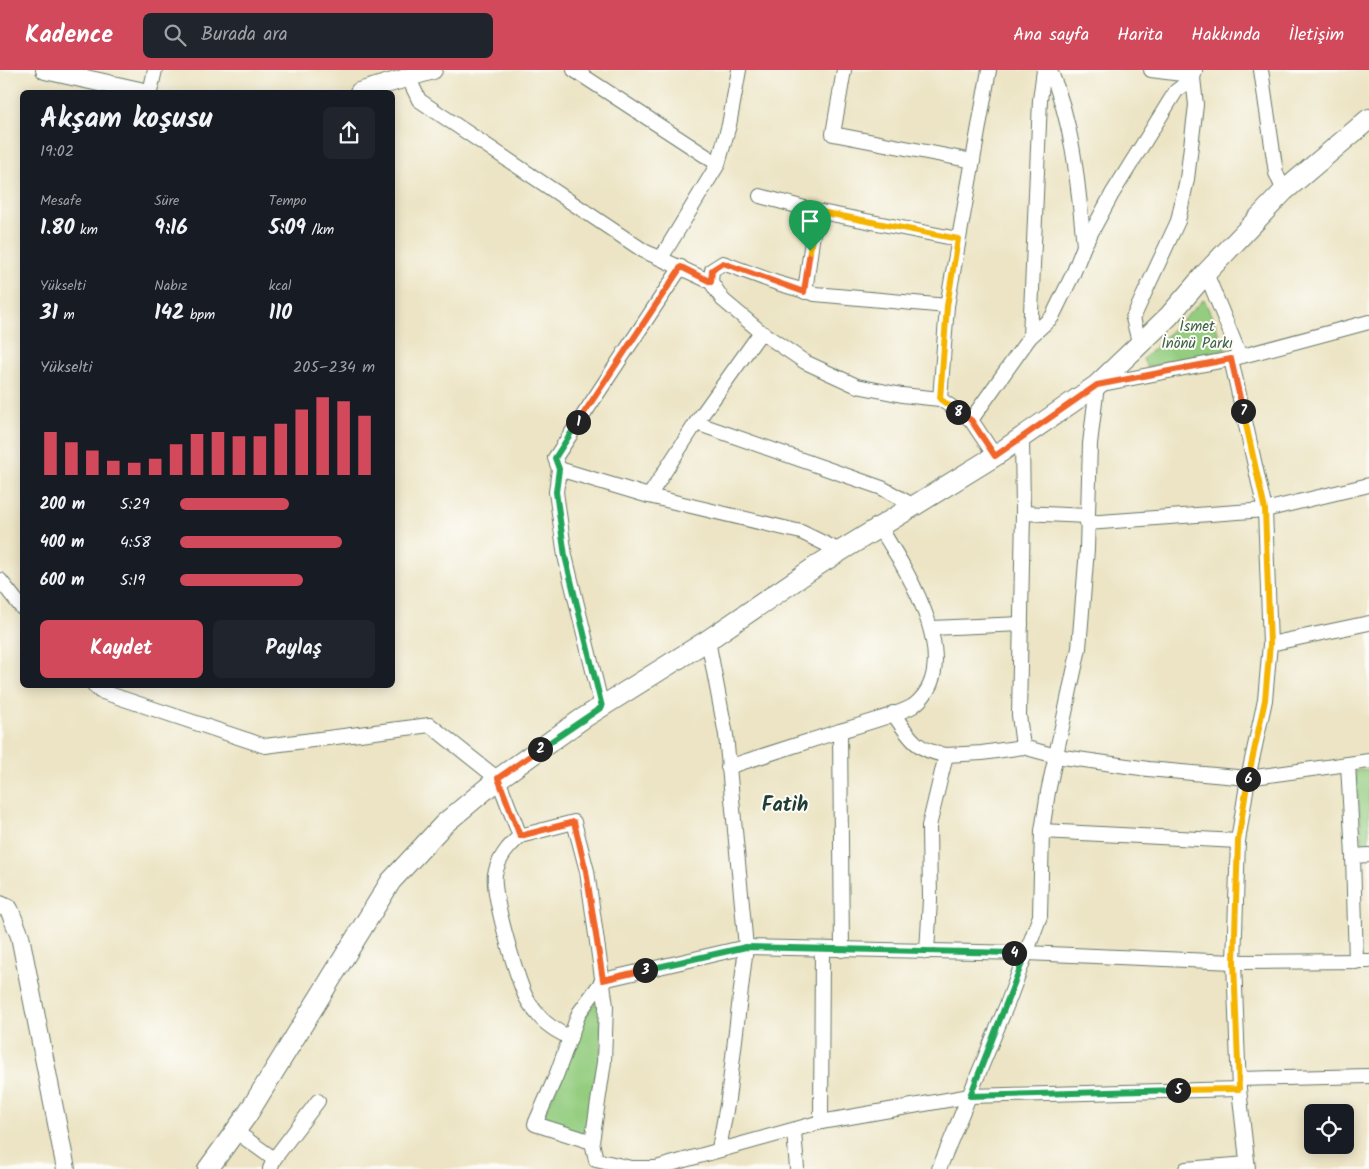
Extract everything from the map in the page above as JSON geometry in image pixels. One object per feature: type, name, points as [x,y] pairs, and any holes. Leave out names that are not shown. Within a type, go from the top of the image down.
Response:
[{"type":"main road","points":[[208,1169],[235,1132],[391,881],[444,824],[498,778],[602,707],[708,640],[821,563],[842,552],[879,526],[995,456],[1097,385],[1140,346],[1284,191],[1369,119]]},
{"type":"street","points":[[45,70],[135,90]]},
{"type":"street","points":[[150,90],[155,70]]},
{"type":"street","points":[[367,90],[409,79],[433,70]]},
{"type":"street","points":[[574,70],[718,164]]},
{"type":"street","points":[[661,258],[718,164],[729,125],[738,70]]},
{"type":"street","points":[[844,70],[833,134],[973,161]]},
{"type":"street","points":[[940,399],[947,306],[989,70]]},
{"type":"street","points":[[1030,337],[1039,120],[1044,70]]},
{"type":"street","points":[[1050,70],[1066,113],[1076,169],[1084,246]]},
{"type":"street","points":[[1151,70],[1194,74]]},
{"type":"street","points":[[1261,70],[1276,173],[1284,191]]},
{"type":"street","points":[[971,420],[1030,337],[1052,317],[1084,246],[1112,194],[1176,91],[1194,74]]},
{"type":"street","points":[[1140,346],[1132,318],[1178,221],[1187,179],[1196,105],[1194,74]]},
{"type":"street","points":[[409,79],[419,100],[441,116],[644,251],[711,282],[723,300],[761,332],[806,362],[857,386],[902,396],[940,399],[971,420],[995,456]]},
{"type":"street","points":[[760,196],[816,211],[958,239]]},
{"type":"street","points":[[804,292],[816,211]]},
{"type":"street","points":[[711,282],[712,270],[723,263],[804,292],[947,306]]},
{"type":"street","points":[[602,707],[565,556],[556,492],[559,469],[555,458],[565,440],[681,267]]},
{"type":"street","points":[[1186,1169],[1247,1167],[1239,1084],[1234,962],[1238,841],[1248,778],[1265,700],[1270,644],[1265,510],[1235,358],[1206,273]]},
{"type":"street","points":[[939,1169],[970,1096],[1040,916],[1042,831],[1056,756],[1080,648],[1090,444],[1097,385],[1235,358],[1369,322]]},
{"type":"street","points":[[649,496],[696,423],[761,332]]},
{"type":"street","points":[[696,423],[882,488],[914,506]]},
{"type":"street","points":[[1022,437],[1023,513],[1019,715],[1023,747]]},
{"type":"street","points":[[559,469],[649,496],[801,532],[842,552]]},
{"type":"street","points":[[1023,513],[1087,519],[1265,510],[1369,484]]},
{"type":"street","points":[[728,767],[911,707],[925,696],[932,681],[932,628],[902,563],[879,526]]},
{"type":"street","points":[[0,580],[20,605]]},
{"type":"street","points":[[1270,644],[1369,623]]},
{"type":"street","points":[[932,628],[1021,624]]},
{"type":"street","points":[[708,640],[726,735],[746,947],[719,1149]]},
{"type":"street","points":[[97,688],[100,691],[265,746],[430,725],[498,778],[520,836]]},
{"type":"street","points":[[893,713],[914,741],[929,753],[946,755],[982,753],[1023,747],[1056,756],[1148,769],[1248,778],[1369,761]]},
{"type":"street","points":[[840,731],[842,950]]},
{"type":"street","points":[[927,952],[930,900],[929,826],[946,755]]},
{"type":"street","points":[[592,1142],[534,1124],[579,1013],[603,980],[746,947],[1026,953],[1234,962],[1363,961],[1348,764]]},
{"type":"street","points":[[570,1038],[550,1027],[540,1017],[525,995],[496,899],[494,882],[498,865],[504,852],[520,836],[574,822],[586,871],[606,1006],[604,1062],[592,1142],[596,1160],[631,1168],[656,1169],[719,1149],[794,1131],[821,1122],[970,1096],[1369,1076]]},
{"type":"street","points":[[1042,831],[1238,841]]},
{"type":"street","points":[[1354,856],[1369,855]]},
{"type":"street","points":[[0,905],[9,909],[20,936],[66,1169]]},
{"type":"street","points":[[821,1122],[822,950]]},
{"type":"street","points":[[235,1132],[272,1164],[318,1101]]},
{"type":"street","points":[[794,1131],[797,1169]]},
{"type":"green space","name":"İsmet İnönü Parkı","points":[[1204,299],[1226,350],[1147,367],[1143,359]]},
{"type":"green space","points":[[1369,769],[1369,846],[1363,847],[1355,771]]},
{"type":"green space","points":[[596,1001],[602,1005],[600,1064],[585,1136],[541,1119],[567,1067],[584,1018]]},
{"type":"district","name":"Fatih","points":[[785,804]]},
{"type":"route","points":[[816,211],[958,239],[947,306],[940,399],[971,420],[995,456],[1097,385],[1231,359],[1265,510],[1270,644],[1265,700],[1248,778],[1238,841],[1234,962],[1239,1089],[970,1096],[1026,953],[746,947],[603,980],[586,871],[574,822],[520,836],[498,778],[602,707],[583,636],[565,556],[556,492],[559,469],[555,458],[565,440],[681,267],[711,282],[712,270],[723,263],[804,292],[810,251],[816,211]]}]
